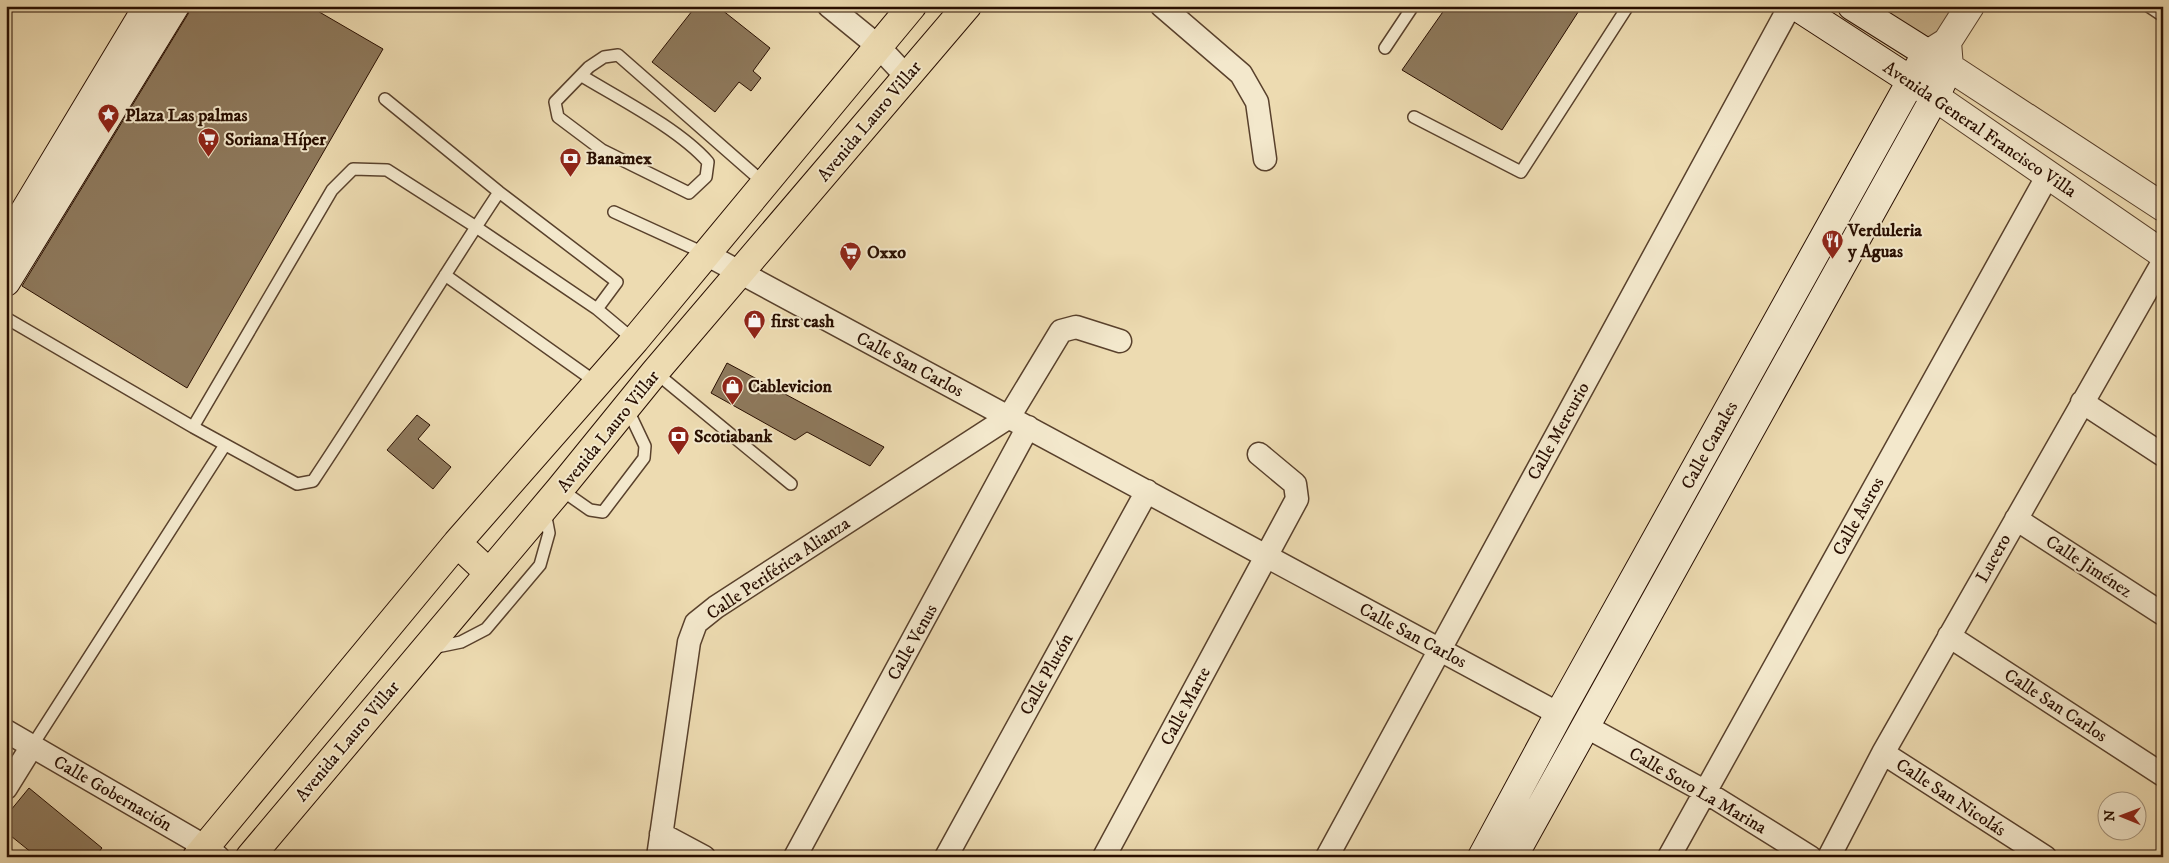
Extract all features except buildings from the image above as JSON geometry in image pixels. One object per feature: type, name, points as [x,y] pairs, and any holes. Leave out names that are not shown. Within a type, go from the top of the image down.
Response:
[{"type":"main road","points":[[6,242],[148,6]]},
{"type":"main road","points":[[6,282],[175,6]]},
{"type":"main road","name":"Avenida Lauro Villar","points":[[207,854],[457,543],[635,340],[912,6]]},
{"type":"main road","name":"Avenida Lauro Villar","points":[[250,857],[489,574],[655,372],[967,6]]},
{"type":"main road","name":"Avenida General Francisco Villa","points":[[1796,6],[1936,97],[2163,254]]},
{"type":"main road","name":"Avenida General Francisco Villa","points":[[1852,6],[1941,54],[2163,207]]},
{"type":"main road","name":"Calle Canales","points":[[1482,857],[1559,714],[1912,81],[1941,54],[1970,6]]},
{"type":"main road","name":"Calle Canales","points":[[1513,857],[1936,97],[1941,54]]},
{"type":"main road","points":[[457,543],[489,574]]},
{"type":"main road","points":[[1559,714],[1585,726]]},
{"type":"street","points":[[829,6],[878,46],[906,76]]},
{"type":"street","points":[[1162,6],[1241,74],[1257,102],[1265,159]]},
{"type":"street","name":"Calle Mercurio","points":[[1327,857],[1790,6]]},
{"type":"street","name":"Calle Astros","points":[[1669,857],[2048,175]]},
{"type":"street","name":"Calle San Carlos","points":[[706,254],[1559,714]]},
{"type":"street","name":"Lucero","points":[[1829,857],[1883,753],[2163,262]]},
{"type":"street","points":[[1009,417],[1061,331],[1076,327],[1120,341]]},
{"type":"street","points":[[2082,402],[2163,455]]},
{"type":"street","name":"Calle Periférica Alianza","points":[[658,857],[689,642],[696,623],[724,602],[1009,417]]},
{"type":"street","name":"Calle Venus","points":[[795,857],[1028,427]]},
{"type":"street","points":[[1259,454],[1295,484],[1297,498],[1266,556]]},
{"type":"street","name":"Calle Plutón","points":[[946,857],[1147,492]]},
{"type":"street","name":"Calle Jiménez","points":[[2016,518],[2163,614]]},
{"type":"street","name":"Calle Marte","points":[[1104,857],[1266,556]]},
{"type":"street","name":"Calle San Carlos","points":[[1949,636],[2163,775]]},
{"type":"street","name":"Calle Soto La Marina","points":[[1585,726],[1704,791],[1810,857]]},
{"type":"street","name":"Calle Gobernación","points":[[6,731],[207,854]]},
{"type":"street","points":[[6,788],[32,746]]},
{"type":"street","name":"Calle San Nicolás","points":[[1883,753],[2045,857]]},
{"type":"street","points":[[661,834],[704,857]]},
{"type":"lane","points":[[1385,48],[1413,6]]},
{"type":"lane","points":[[1414,116],[1521,172],[1628,6]]},
{"type":"lane","points":[[2148,6],[2163,16]]},
{"type":"lane","points":[[582,76],[698,150],[708,162],[706,177],[689,194],[602,150],[558,117],[555,102],[589,67],[604,57],[618,56],[764,183]]},
{"type":"lane","points":[[385,99],[499,192],[617,282],[597,309]]},
{"type":"lane","points":[[193,427],[332,190],[353,169],[386,170],[476,227],[597,309],[635,340]]},
{"type":"lane","points":[[6,318],[193,427],[297,484],[314,481],[390,366],[445,275],[499,192]]},
{"type":"lane","points":[[614,212],[706,254]]},
{"type":"lane","points":[[445,275],[597,383]]},
{"type":"lane","points":[[655,372],[791,484]]},
{"type":"lane","points":[[423,651],[461,642],[486,629],[540,565],[549,533],[552,498],[590,510],[603,512],[644,458],[645,446],[627,407]]},
{"type":"lane","points":[[32,746],[225,444]]},
{"type":"shaded area","points":[[1860,6],[1957,6],[1931,46]]},
{"type":"place","name":"Plaza Las palmas","points":[[109,134]]},
{"type":"place","name":"Soriana Híper","points":[[209,158]]},
{"type":"place","name":"Banamex","points":[[570,177]]},
{"type":"place","name":"Verduleria y Aguas","points":[[1832,259]]},
{"type":"place","name":"Oxxo","points":[[851,271]]},
{"type":"place","name":"first cash","points":[[755,340]]},
{"type":"place","name":"Cablevicion","points":[[732,405]]},
{"type":"place","name":"Scotiabank","points":[[678,455]]}]
